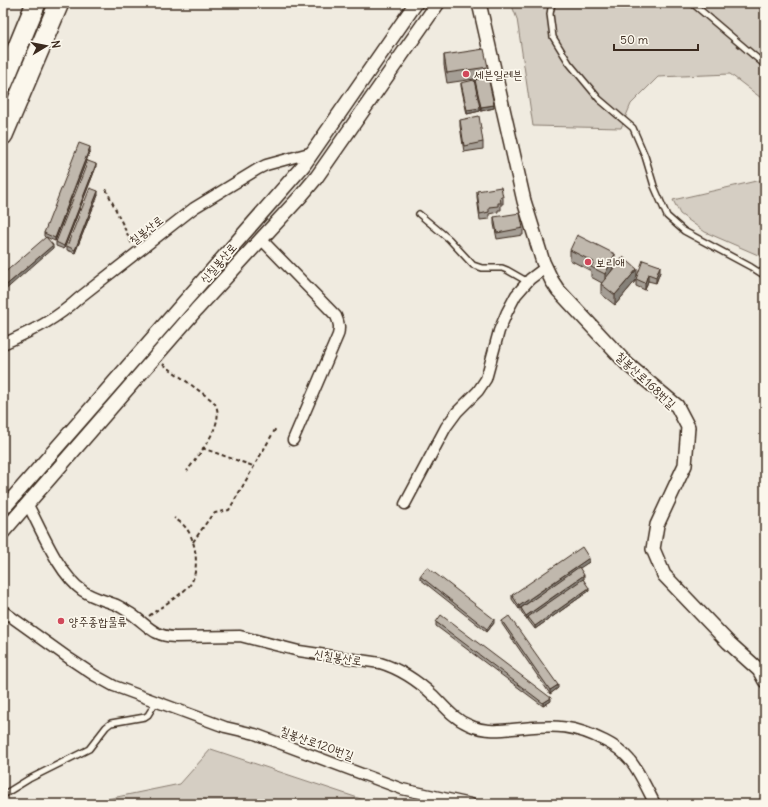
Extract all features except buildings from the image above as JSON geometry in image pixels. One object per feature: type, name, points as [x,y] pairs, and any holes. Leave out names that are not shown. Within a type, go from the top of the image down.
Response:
[{"type":"highway","points":[[3,83],[36,3]]},
{"type":"highway","points":[[3,135],[59,3]]},
{"type":"street","name":"신칠봉산로","points":[[3,508],[303,166],[416,3]]},
{"type":"street","name":"신칠봉산로","points":[[3,532],[196,310],[316,178],[438,3]]},
{"type":"street","name":"칠봉산로168번길","points":[[479,3],[524,201],[546,268],[552,281],[558,290],[627,364],[676,406],[688,427],[685,465],[657,525],[653,549],[664,575],[728,642],[758,670],[765,681]]},
{"type":"street","name":"칠봉산로","points":[[3,344],[42,326],[64,311],[194,208],[250,173],[266,165],[313,152]]},
{"type":"street","points":[[261,239],[336,316],[340,329],[293,440]]},
{"type":"street","points":[[406,504],[446,427],[457,412],[478,391],[486,379],[499,331],[516,295],[528,282],[546,268]]},
{"type":"street","name":"신칠봉산로","points":[[28,504],[61,568],[72,582],[83,591],[97,598],[115,604],[155,632],[165,637],[240,636],[299,651],[380,663],[402,672],[434,696],[456,717],[468,725],[490,731],[547,726],[564,727],[584,731],[617,747],[628,758],[655,804]]},
{"type":"street","name":"칠봉산로120번길","points":[[3,612],[94,675],[114,686],[225,727],[255,734],[402,789],[471,804]]},
{"type":"lane","points":[[552,3],[550,14],[553,37],[569,63],[599,99],[633,128],[645,156],[654,186],[667,216],[684,231],[765,276]]},
{"type":"lane","points":[[692,3],[765,65]]},
{"type":"lane","points":[[419,214],[449,239],[473,265],[482,268],[502,268],[528,282]]},
{"type":"lane","points":[[3,795],[29,779],[89,749],[106,726],[111,723],[141,718],[148,715],[156,702]]},
{"type":"path","points":[[106,189],[129,240],[137,253]]},
{"type":"path","points":[[154,358],[217,405],[218,418],[216,427],[187,471]]},
{"type":"path","points":[[193,542],[211,516],[216,513],[229,510],[276,428]]},
{"type":"path","points":[[202,448],[253,466]]},
{"type":"path","points":[[141,622],[188,588],[192,583],[196,570],[193,542],[187,529],[174,518]]},
{"type":"shaded area","points":[[511,3],[765,3],[765,101],[730,74],[658,77],[631,104],[621,128],[533,126],[517,19]]},
{"type":"shaded area","points":[[765,179],[765,258],[705,232],[680,214],[673,200]]},
{"type":"shaded area","points":[[211,749],[376,804],[83,804],[180,784]]},
{"type":"place","name":"세븐일레븐","points":[[466,74]]},
{"type":"place","name":"보리애","points":[[588,262]]},
{"type":"place","name":"양주종합물류","points":[[61,621]]}]
